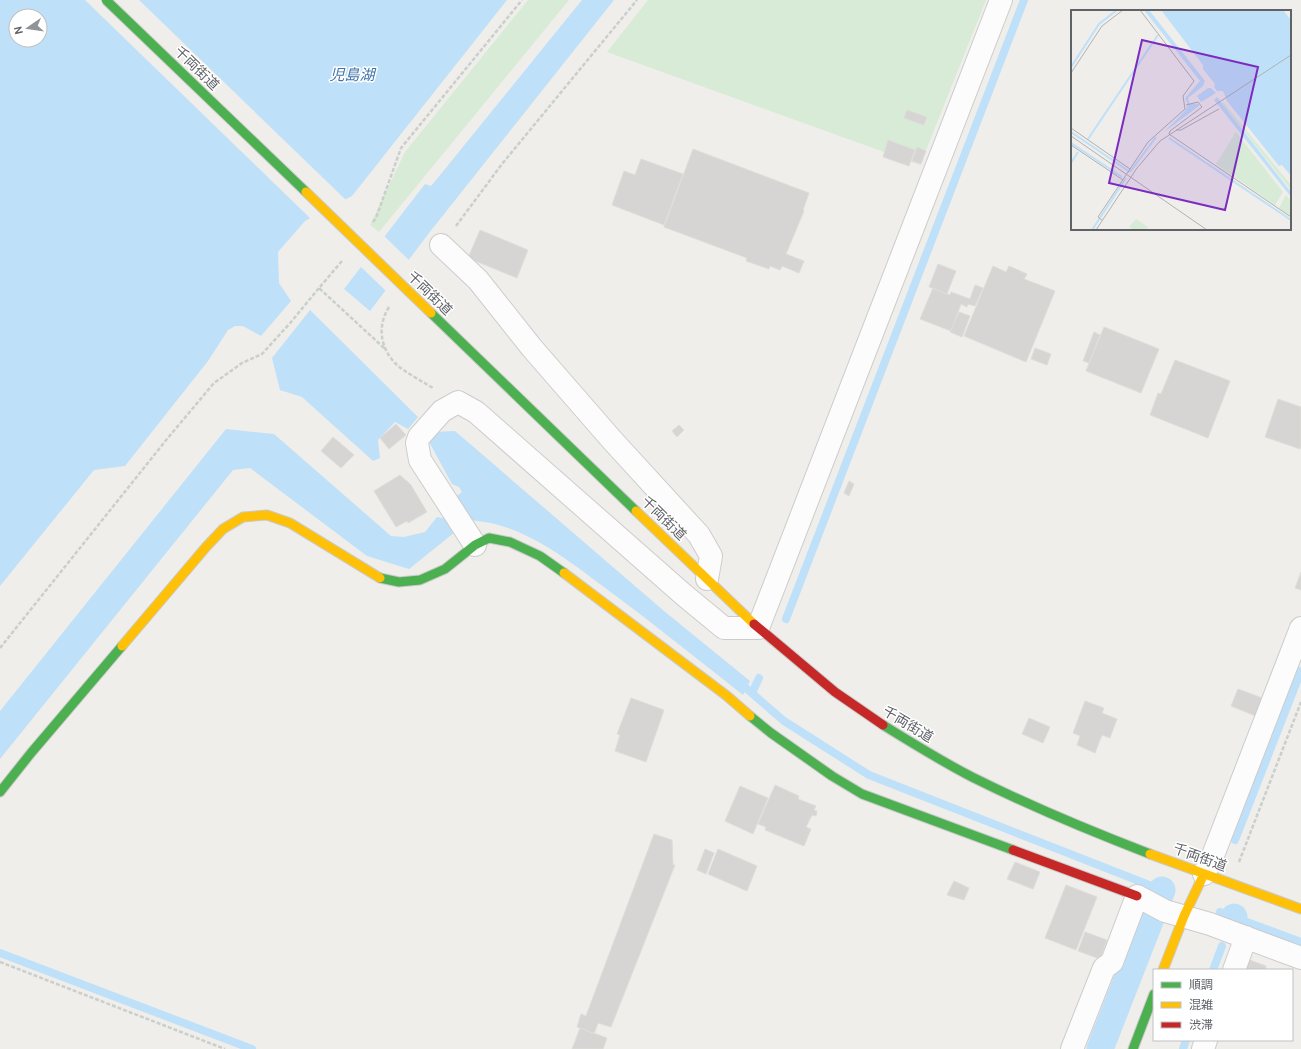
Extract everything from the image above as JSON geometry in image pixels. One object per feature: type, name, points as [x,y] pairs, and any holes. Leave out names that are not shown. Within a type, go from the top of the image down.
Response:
[{"type":"street","name":"千両街道","points":[[106,0],[758,628],[835,692],[875,720],[917,746],[971,776],[1026,803],[1111,839],[1301,909]]},
{"type":"street","points":[[475,545],[420,460],[417,443],[424,431],[442,411],[458,402],[476,412],[678,590],[724,628],[758,628],[1001,0]]},
{"type":"street","points":[[441,245],[478,280],[547,366],[699,535],[711,556],[707,579]]},
{"type":"street","points":[[0,792],[46,735],[206,547],[224,529],[243,517],[267,515],[290,523],[379,578],[399,582],[420,580],[445,569],[475,545],[489,538],[510,542],[540,556],[559,568],[727,696],[770,733],[832,776],[862,794],[1301,958]]},
{"type":"street","points":[[1072,1049],[1104,968],[1112,962],[1159,906],[1204,874],[1212,858],[1301,628]]},
{"type":"street","points":[[1159,906],[1163,969]]},
{"type":"street","points":[[1234,969],[1246,937]]},
{"type":"street","points":[[1133,1049],[1153,997]]},
{"type":"path","points":[[372,224],[376,218],[401,148],[522,0]]},
{"type":"path","points":[[441,245],[502,164],[637,0]]},
{"type":"path","points":[[0,648],[167,439],[214,383],[242,363],[262,354],[291,322],[342,260]]},
{"type":"path","points":[[319,288],[385,349],[396,365],[458,402]]},
{"type":"path","points":[[385,349],[381,334],[383,320],[388,308],[393,302]]},
{"type":"path","points":[[1231,882],[1301,702]]},
{"type":"path","points":[[0,962],[225,1049]]},
{"type":"green space","points":[[528,0],[569,0],[379,232],[370,225],[405,152]]},
{"type":"green space","points":[[648,0],[986,0],[920,165],[607,52]]},
{"type":"water","name":"児島湖","points":[[0,0],[507,0],[352,196],[305,221],[278,252],[279,283],[291,301],[261,336],[243,326],[235,326],[228,330],[208,361],[125,466],[94,470],[0,586]]},
{"type":"water","points":[[582,0],[614,0],[429,233],[370,311],[344,289],[425,184],[431,186]]},
{"type":"water","points":[[310,310],[418,417],[408,429],[395,422],[378,440],[380,458],[373,461],[302,397],[280,390],[272,358]]},
{"type":"water","points":[[226,429],[274,434],[391,536],[404,537],[425,532],[437,517],[447,519],[462,507],[457,496],[462,492],[459,487],[452,484],[428,440],[434,432],[455,431],[664,611],[750,681],[743,695],[583,571],[530,537],[491,523],[470,520],[409,569],[367,556],[250,468],[233,470],[0,759],[0,711]]},
{"type":"pier","points":[[85,0],[139,0],[347,201],[312,220]]},
{"type":"pier","points":[[383,235],[410,261],[387,292],[360,266]]},
{"type":"building","points":[[907,110],[927,117],[924,125],[904,118]]},
{"type":"building","points":[[888,140],[915,150],[909,166],[883,157]]},
{"type":"building","points":[[917,147],[926,151],[921,164],[912,161]]},
{"type":"building","points":[[693,149],[809,193],[803,210],[804,211],[786,254],[804,261],[799,273],[782,266],[780,270],[770,266],[769,269],[746,261],[747,258],[664,227]]},
{"type":"building","points":[[641,159],[683,174],[664,225],[612,205],[624,171],[635,175]]},
{"type":"building","points":[[480,230],[528,250],[517,278],[468,258]]},
{"type":"building","points":[[938,264],[956,271],[947,294],[929,287]]},
{"type":"building","points":[[993,266],[1006,272],[1009,266],[1027,274],[1024,279],[1055,291],[1026,362],[964,336]]},
{"type":"building","points":[[975,285],[983,288],[975,306],[968,304],[967,307],[961,304],[951,331],[920,319],[933,288],[950,295],[951,292],[970,299]]},
{"type":"building","points":[[959,312],[970,316],[962,337],[950,332]]},
{"type":"building","points":[[1104,327],[1159,349],[1141,393],[1086,371]]},
{"type":"building","points":[[1094,332],[1100,335],[1089,363],[1083,361]]},
{"type":"building","points":[[1035,348],[1051,354],[1047,365],[1031,359]]},
{"type":"building","points":[[1175,360],[1230,381],[1208,438],[1150,415],[1158,393],[1161,394]]},
{"type":"building","points":[[1278,399],[1301,407],[1300,449],[1265,437]]},
{"type":"building","points":[[396,424],[406,435],[389,449],[380,438]]},
{"type":"building","points":[[679,425],[684,430],[677,437],[672,431]]},
{"type":"building","points":[[333,437],[354,455],[341,468],[321,451]]},
{"type":"building","points":[[400,475],[411,485],[427,512],[408,523],[407,521],[396,527],[374,491]]},
{"type":"building","points":[[849,481],[854,484],[849,496],[844,493]]},
{"type":"building","points":[[1301,572],[1301,590],[1295,588]]},
{"type":"building","points":[[1238,689],[1265,699],[1258,717],[1231,706]]},
{"type":"building","points":[[631,698],[664,710],[646,762],[615,751],[620,735],[617,734]]},
{"type":"building","points":[[1085,701],[1104,708],[1102,713],[1117,719],[1110,738],[1102,735],[1095,753],[1077,745],[1080,736],[1073,733]]},
{"type":"building","points":[[1029,718],[1050,727],[1043,743],[1022,734]]},
{"type":"building","points":[[775,785],[799,796],[798,799],[816,806],[814,810],[817,811],[816,816],[812,815],[806,827],[811,829],[804,846],[765,830],[766,827],[758,824]]},
{"type":"building","points":[[740,786],[768,798],[753,834],[725,821]]},
{"type":"building","points":[[654,834],[672,840],[673,865],[675,865],[611,1027],[598,1023],[594,1034],[577,1027],[581,1014],[586,1016]]},
{"type":"building","points":[[705,849],[714,853],[706,874],[697,870]]},
{"type":"building","points":[[718,849],[757,866],[747,891],[708,874]]},
{"type":"building","points":[[1015,862],[1040,872],[1033,889],[1007,879]]},
{"type":"building","points":[[954,881],[969,888],[964,900],[947,895]]},
{"type":"building","points":[[1066,885],[1097,897],[1076,950],[1045,938]]},
{"type":"building","points":[[1085,932],[1107,940],[1100,959],[1078,951]]},
{"type":"building","points":[[1247,959],[1266,966],[1265,969],[1243,969]]},
{"type":"building","points":[[580,1028],[607,1038],[603,1049],[572,1049]]},
{"type":"waterway","points":[[786,619],[1024,0]]},
{"type":"waterway","points":[[1235,840],[1301,671]]},
{"type":"waterway","points":[[752,693],[759,678]]},
{"type":"waterway","points":[[739,682],[784,721],[869,775],[1162,890]]},
{"type":"waterway","points":[[1100,1049],[1162,890]]},
{"type":"waterway","points":[[1220,912],[1301,942]]},
{"type":"waterway","points":[[1231,922],[1234,917]]},
{"type":"waterway","points":[[1213,969],[1222,946]]},
{"type":"waterway","points":[[0,953],[252,1049]]},
{"type":"waterway","points":[[1183,1049],[1186,1041]]},
{"type":"traffic: fast","points":[[106,0],[306,192]]},
{"type":"traffic: fast","points":[[431,313],[636,511]]},
{"type":"traffic: fast","points":[[380,578],[399,582],[420,580],[445,569],[475,545],[489,538],[510,542],[540,556],[564,573]]},
{"type":"traffic: fast","points":[[0,792],[31,753],[122,646]]},
{"type":"traffic: fast","points":[[750,716],[771,733],[832,776],[862,794],[1013,850]]},
{"type":"traffic: fast","points":[[883,725],[949,765],[994,788],[1060,818],[1150,854]]},
{"type":"traffic: fast","points":[[1133,1049],[1153,997]]},
{"type":"traffic: slow","points":[[306,192],[431,313]]},
{"type":"traffic: slow","points":[[636,511],[754,624]]},
{"type":"traffic: slow","points":[[122,646],[206,547],[223,529],[243,517],[267,515],[290,523],[380,578]]},
{"type":"traffic: slow","points":[[564,573],[727,696],[750,716]]},
{"type":"traffic: slow","points":[[1150,854],[1301,909]]},
{"type":"traffic: slow","points":[[1163,969],[1184,916],[1204,874]]},
{"type":"traffic: jam","points":[[754,624],[835,692],[883,725]]},
{"type":"traffic: jam","points":[[1013,850],[1137,896]]}]
